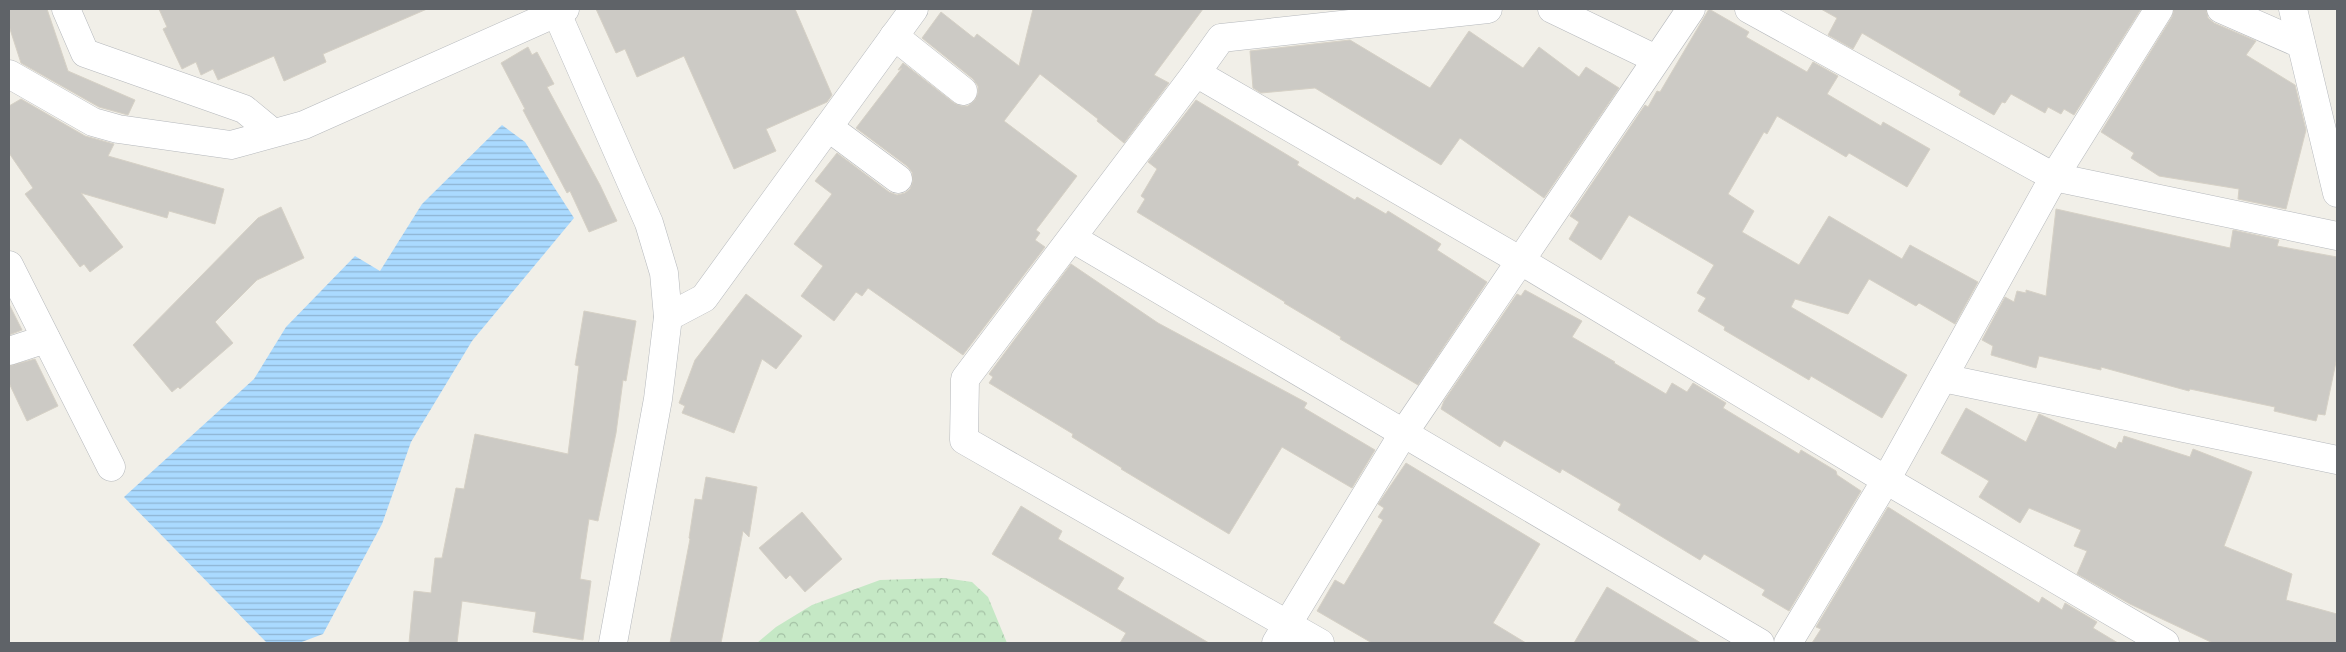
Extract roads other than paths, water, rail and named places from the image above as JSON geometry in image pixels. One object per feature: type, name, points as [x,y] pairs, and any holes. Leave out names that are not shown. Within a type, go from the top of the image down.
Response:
[{"type":"street","points":[[66,9],[85,53],[244,109],[272,132]]},
{"type":"street","points":[[668,317],[704,298],[914,9]]},
{"type":"street","points":[[1320,643],[1282,634],[964,440],[965,378],[1221,38],[1488,9]]},
{"type":"street","points":[[1552,9],[1656,59]]},
{"type":"street","points":[[1282,634],[1403,434],[1691,9]]},
{"type":"street","points":[[1749,9],[2054,177],[2337,236]]},
{"type":"street","points":[[1788,643],[1886,480],[2054,177],[2159,9]]},
{"type":"street","points":[[2221,9],[2301,44]]},
{"type":"street","points":[[2293,9],[2337,193]]},
{"type":"street","points":[[9,74],[93,122],[118,129],[231,145],[272,132],[304,125],[559,10],[649,223],[664,273],[668,317],[658,399],[613,643]]},
{"type":"street","points":[[894,36],[962,91]]},
{"type":"street","points":[[1196,73],[1521,260],[1886,480],[2165,643]]},
{"type":"street","points":[[828,126],[898,179]]},
{"type":"street","points":[[1072,238],[1760,643]]},
{"type":"street","points":[[9,265],[111,467]]},
{"type":"street","points":[[9,351],[46,339]]},
{"type":"street","points":[[1942,378],[2337,460]]},
{"type":"water","points":[[502,125],[525,142],[574,218],[472,341],[411,442],[382,524],[323,634],[299,643],[267,643],[124,497],[254,379],[286,327],[355,256],[380,271],[422,204]]}]
